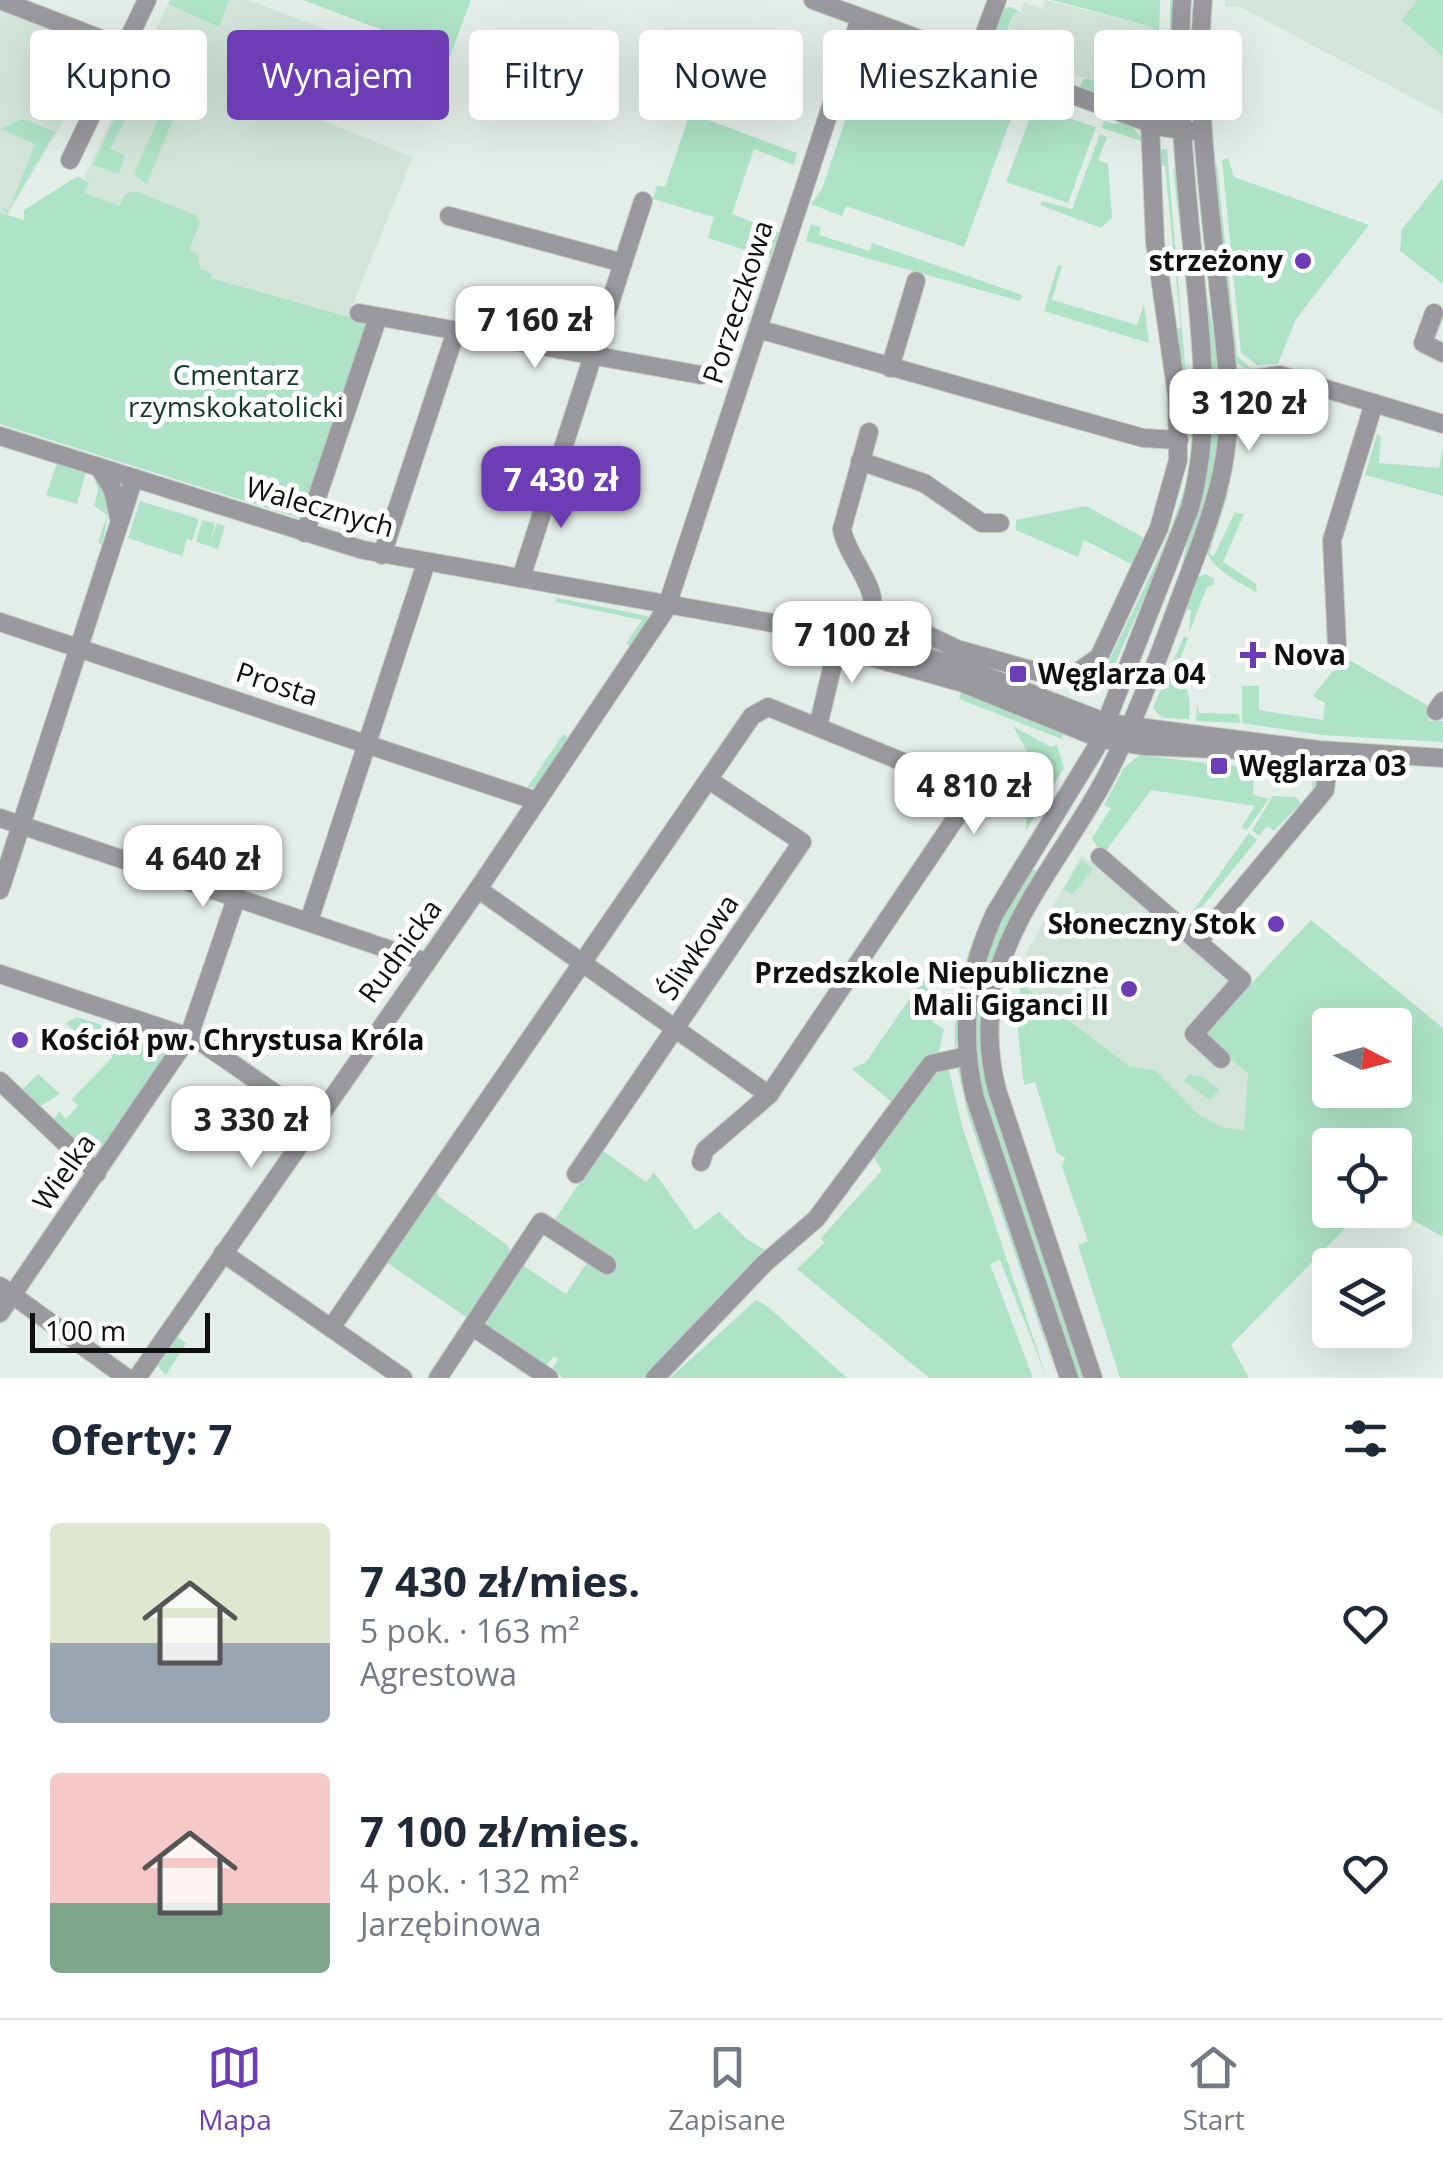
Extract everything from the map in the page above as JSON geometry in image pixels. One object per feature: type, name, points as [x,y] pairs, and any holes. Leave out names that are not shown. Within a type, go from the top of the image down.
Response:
[{"type":"street","points":[[0,0],[78,30]]},
{"type":"street","points":[[134,30],[148,0]]},
{"type":"street","points":[[813,0],[893,30]]},
{"type":"street","points":[[986,30],[997,0]]},
{"type":"street","points":[[1069,1378],[983,1125],[967,1056],[968,1000],[983,941],[1104,731],[1190,508],[1204,449],[1204,369],[1181,130],[1182,0]]},
{"type":"street","points":[[1093,1378],[1008,1126],[992,1064],[989,1028],[994,982],[1013,930],[1049,865],[1086,814],[1126,735],[1217,493],[1227,442],[1228,383],[1203,132],[1203,0]]},
{"type":"street","name":"Porzeczkowa","points":[[669,603],[860,18]]},
{"type":"street","points":[[1074,96],[1150,123],[1203,132]]},
{"type":"street","points":[[70,160],[90,120]]},
{"type":"street","points":[[872,608],[970,654],[1057,676],[1080,673],[1099,657],[1160,528],[1174,483],[1179,440],[1178,396],[1155,242],[1150,123]]},
{"type":"street","points":[[521,578],[642,201]]},
{"type":"street","points":[[449,216],[623,262]]},
{"type":"street","points":[[890,368],[916,281]]},
{"type":"street","points":[[1434,313],[1423,343],[1443,353]]},
{"type":"street","points":[[358,314],[701,375]]},
{"type":"street","points":[[305,533],[378,320]]},
{"type":"street","points":[[758,328],[1143,438],[1179,440]]},
{"type":"street","points":[[382,555],[454,334]]},
{"type":"street","points":[[1228,383],[1280,374],[1443,424]]},
{"type":"street","points":[[1337,646],[1340,640],[1332,540],[1374,403]]},
{"type":"street","points":[[818,726],[844,642],[872,608],[872,596],[845,545],[842,529],[868,432]]},
{"type":"street","name":"Walecznych","points":[[0,436],[382,555],[669,603],[844,642],[1104,731],[1240,752],[1325,751],[1443,758]]},
{"type":"street","points":[[860,461],[924,483],[982,523],[1000,523]]},
{"type":"street","points":[[99,467],[113,490],[120,519]]},
{"type":"street","points":[[0,890],[134,478]]},
{"type":"street","points":[[309,921],[426,563]]},
{"type":"street","name":"Rudnicka","points":[[137,1378],[478,889],[669,603]]},
{"type":"street","name":"Prosta","points":[[0,622],[536,801]]},
{"type":"street","points":[[331,1328],[762,708],[818,726],[950,782],[962,793],[962,809],[769,1095],[705,1150],[702,1162]]},
{"type":"street","points":[[1198,942],[1326,790],[1325,751]]},
{"type":"street","name":"Śliwkowa","points":[[576,1174],[802,842],[709,780]]},
{"type":"street","points":[[0,818],[426,962]]},
{"type":"street","points":[[1100,857],[1242,980],[1194,1034],[1221,1059]]},
{"type":"street","points":[[478,889],[769,1095]]},
{"type":"street","name":"Wielka","points":[[0,1313],[6,1291],[97,1173],[189,1036],[237,896]]},
{"type":"street","points":[[0,974],[189,1036],[314,1120]]},
{"type":"street","points":[[655,1378],[766,1263],[816,1219],[931,1064],[967,1056]]},
{"type":"street","points":[[0,1081],[97,1173]]},
{"type":"street","points":[[438,1378],[541,1222],[607,1265]]},
{"type":"street","points":[[223,1253],[403,1378]]},
{"type":"street","points":[[6,1291],[127,1378]]},
{"type":"street","points":[[473,1326],[549,1378]]},
{"type":"shaded area","points":[[170,0],[249,0],[327,30],[227,30],[227,120],[321,120],[413,157],[348,316],[211,278],[85,193],[88,183],[84,177],[112,120],[207,120],[207,30],[155,30]]},
{"type":"shaded area","points":[[1045,0],[1153,27],[1094,30],[1094,81],[1074,74],[1074,30],[1009,30],[1014,11],[1021,13],[1024,2],[1042,9]]},
{"type":"shaded area","points":[[1225,0],[1443,0],[1443,114],[1240,7],[1225,6]]},
{"type":"shaded area","points":[[0,10],[51,30],[30,30],[30,120],[64,120],[7,216],[0,213]]},
{"type":"shaded area","name":"Przedszkole Niepubliczne Mali Giganci II","points":[[1082,855],[1234,982],[1202,1036],[1248,1073],[1245,1131],[1220,1126],[1199,1115],[1155,1070],[1129,1066],[1020,983],[1028,949]]},
{"type":"green space","points":[[170,0],[229,0],[219,27],[168,4]]},
{"type":"green space","points":[[303,0],[471,0],[450,56],[449,30],[382,30]]},
{"type":"green space","points":[[1052,0],[1160,0],[1159,30],[1152,30],[1153,27]]},
{"type":"green space","points":[[1170,0],[1174,0],[1173,30]]},
{"type":"green space","points":[[1418,0],[1443,0],[1443,56],[1401,20]]},
{"type":"green space","points":[[1012,7],[1022,14],[1014,12],[1007,30],[994,30],[1000,8]]},
{"type":"green space","points":[[1083,79],[1094,81],[1094,93],[1080,88]]},
{"type":"green space","points":[[22,119],[55,132],[7,214],[0,207],[9,210],[35,144],[0,129]]},
{"type":"green space","points":[[114,120],[125,120],[110,148],[125,156],[119,174],[93,165]]},
{"type":"green space","points":[[158,120],[173,120],[147,184],[134,174]]},
{"type":"green space","points":[[688,120],[709,120],[797,153],[794,165],[754,149],[732,214],[780,233],[770,258],[708,238],[714,217],[653,199],[657,185],[665,187]]},
{"type":"green space","points":[[845,120],[1011,120],[964,247],[846,206],[842,216],[811,204],[822,189]]},
{"type":"green space","points":[[1029,120],[1074,120],[1096,127],[1068,203],[1006,182]]},
{"type":"green space","points":[[1128,120],[1144,142],[1102,128],[1104,121],[1114,124]]},
{"type":"green space","points":[[1100,134],[1107,137],[1098,160],[1108,164],[1112,218],[1101,228],[1040,205],[1042,201],[1072,209]]},
{"type":"green space","points":[[1167,149],[1190,424],[1173,502],[1172,330],[1181,328],[1165,166],[1156,166],[1155,150]]},
{"type":"green space","points":[[1228,158],[1234,177],[1369,225],[1296,319],[1278,364],[1257,365],[1241,353],[1222,160]]},
{"type":"green space","points":[[1213,164],[1217,165],[1237,355],[1252,370],[1235,363]]},
{"type":"green space","points":[[1177,168],[1198,352],[1194,458],[1169,541],[1109,680],[1086,675],[1101,662],[1107,665],[1167,538],[1191,459],[1196,390],[1173,169]]},
{"type":"green space","name":"Cmentarz rzymskokatolicki","points":[[78,176],[89,183],[85,193],[119,206],[126,194],[135,191],[195,215],[200,222],[189,250],[197,254],[200,269],[211,273],[211,278],[371,323],[305,520],[0,424],[0,213],[24,220],[24,210]]},
{"type":"green space","points":[[1443,178],[1443,284],[1400,251],[1402,229]]},
{"type":"green space","points":[[811,224],[821,227],[819,235],[869,251],[872,243],[1022,295],[1020,301],[806,241]]},
{"type":"green space","points":[[1058,265],[1062,266],[1052,300],[1137,325],[1144,304],[1149,343],[1044,311]]},
{"type":"green space","points":[[1204,266],[1219,367],[1219,435],[1202,511],[1177,585],[1210,450],[1213,406]]},
{"type":"green space","points":[[1377,434],[1381,436],[1379,463],[1439,468],[1443,447],[1443,496],[1365,475]]},
{"type":"green space","points":[[57,463],[86,472],[77,504],[46,495]]},
{"type":"green space","points":[[94,476],[105,491],[107,515],[94,506],[98,491]]},
{"type":"green space","points":[[1230,488],[1209,554],[1214,556],[1235,512],[1244,514],[1223,562],[1256,584],[1257,593],[1220,569],[1208,556],[1205,548]]},
{"type":"green space","points":[[140,501],[199,519],[182,556],[128,538]]},
{"type":"green space","points":[[1086,506],[1146,539],[1133,565],[1084,540],[1078,557],[1016,530],[1016,520]]},
{"type":"green space","points":[[107,515],[102,544],[112,516],[105,546],[98,543]]},
{"type":"green space","points":[[202,520],[215,523],[210,544],[217,523],[225,526],[218,549],[196,542]]},
{"type":"green space","points":[[1206,574],[1214,579],[1214,585],[1207,587],[1189,633],[1191,611],[1184,608],[1195,578]]},
{"type":"green space","points":[[557,598],[648,616],[649,624],[632,648],[626,644],[642,620],[556,602]]},
{"type":"green space","points":[[874,618],[975,664],[868,633],[865,628]]},
{"type":"green space","points":[[1184,636],[1188,638],[1174,676],[1186,689],[1189,719],[1162,718],[1153,708]]},
{"type":"green space","points":[[1344,657],[1427,705],[1429,721],[1443,721],[1443,742],[1322,735],[1242,723],[1242,686],[1259,686],[1259,710],[1323,720],[1325,703],[1313,696]]},
{"type":"green space","points":[[969,692],[1063,734],[1062,739],[959,699],[961,693]]},
{"type":"green space","points":[[1197,703],[1199,713],[1239,714],[1240,723],[1196,721]]},
{"type":"green space","points":[[1013,726],[1051,747],[1057,745],[1064,768],[1025,832],[1028,808],[1035,807],[1047,790],[1048,772],[1037,770]]},
{"type":"green space","points":[[563,734],[570,739],[536,787],[527,788]]},
{"type":"green space","points":[[1139,755],[1243,767],[1244,760],[1312,756],[1323,765],[1313,791],[1310,773],[1301,772],[1300,778],[1254,776],[1253,795],[1269,799],[1247,830],[1241,828],[1255,806],[1151,790],[1105,852],[1099,850],[1092,838],[1111,808],[1104,805],[1124,768]]},
{"type":"green space","points":[[1273,796],[1296,797],[1301,803],[1274,831],[1267,826],[1259,836],[1252,830]]},
{"type":"green space","points":[[1033,832],[1031,844],[1013,871],[955,1050],[959,988],[975,935]]},
{"type":"green space","points":[[1249,833],[1257,840],[1190,922],[1187,919]]},
{"type":"green space","points":[[1081,860],[1093,869],[1072,895],[1064,889]]},
{"type":"green space","points":[[1030,870],[1036,870],[997,948],[990,974],[989,1087],[1087,1378],[1076,1378],[981,1094],[977,1062],[977,1004],[989,950]]},
{"type":"green space","points":[[1311,920],[1443,1028],[1443,1237],[1412,1220],[1412,1128],[1312,1128],[1312,1228],[1345,1228],[1326,1248],[1312,1248],[1312,1262],[1231,1345],[1249,1378],[1120,1378],[1078,1245],[1088,1241],[1062,1167],[1065,1157],[1057,1153],[1035,1082],[1024,1085],[1018,1032],[1020,983],[1129,1066],[1155,1070],[1199,1115],[1220,1126],[1244,1131],[1248,1073],[1202,1036]]},
{"type":"green space","points":[[923,979],[936,1004],[933,1022],[944,1029],[936,1065],[947,1062],[962,1126],[1046,1376],[1000,1260],[990,1264],[1033,1378],[929,1378],[797,1269],[824,1243],[821,1238],[882,1170],[866,1145],[894,1104],[852,1069],[866,1062]]},
{"type":"green space","points":[[77,1017],[114,1029],[107,1042],[94,1030],[84,1040],[66,1023]]},
{"type":"green space","points":[[121,1032],[171,1048],[94,1159],[53,1121],[59,1111],[66,1119],[78,1106],[72,1099],[113,1057],[106,1051]]},
{"type":"green space","points":[[956,1062],[961,1066],[1056,1375],[968,1115]]},
{"type":"green space","points":[[38,1074],[60,1094],[39,1107],[22,1090]]},
{"type":"green space","points":[[1189,1075],[1202,1076],[1219,1089],[1210,1100],[1184,1081]]},
{"type":"green space","points":[[602,1150],[646,1182],[653,1173],[657,1176],[695,1230],[719,1212],[748,1240],[767,1251],[646,1378],[563,1378],[552,1370],[558,1359],[554,1356],[546,1366],[484,1323],[518,1262],[566,1294],[588,1261],[551,1225]]},
{"type":"green space","points":[[437,1189],[438,1196],[506,1244],[513,1256],[469,1319],[386,1262]]},
{"type":"green space","points":[[756,1300],[767,1306],[847,1378],[670,1378]]},
{"type":"green space","points":[[174,1334],[186,1343],[166,1375],[154,1362]]},
{"type":"place","name":"strzeżony","points":[[1303,261]]},
{"type":"place","name":"Nova","points":[[1253,655]]},
{"type":"place","name":"Węglarza 04","points":[[1018,674]]},
{"type":"place","name":"Węglarza 03","points":[[1219,766]]},
{"type":"place","name":"Słoneczny Stok","points":[[1276,924]]},
{"type":"place","name":"Przedszkole Niepubliczne Mali Giganci II","points":[[1129,989]]},
{"type":"place","name":"Kościół pw. Chrystusa Króla","points":[[20,1040]]}]
